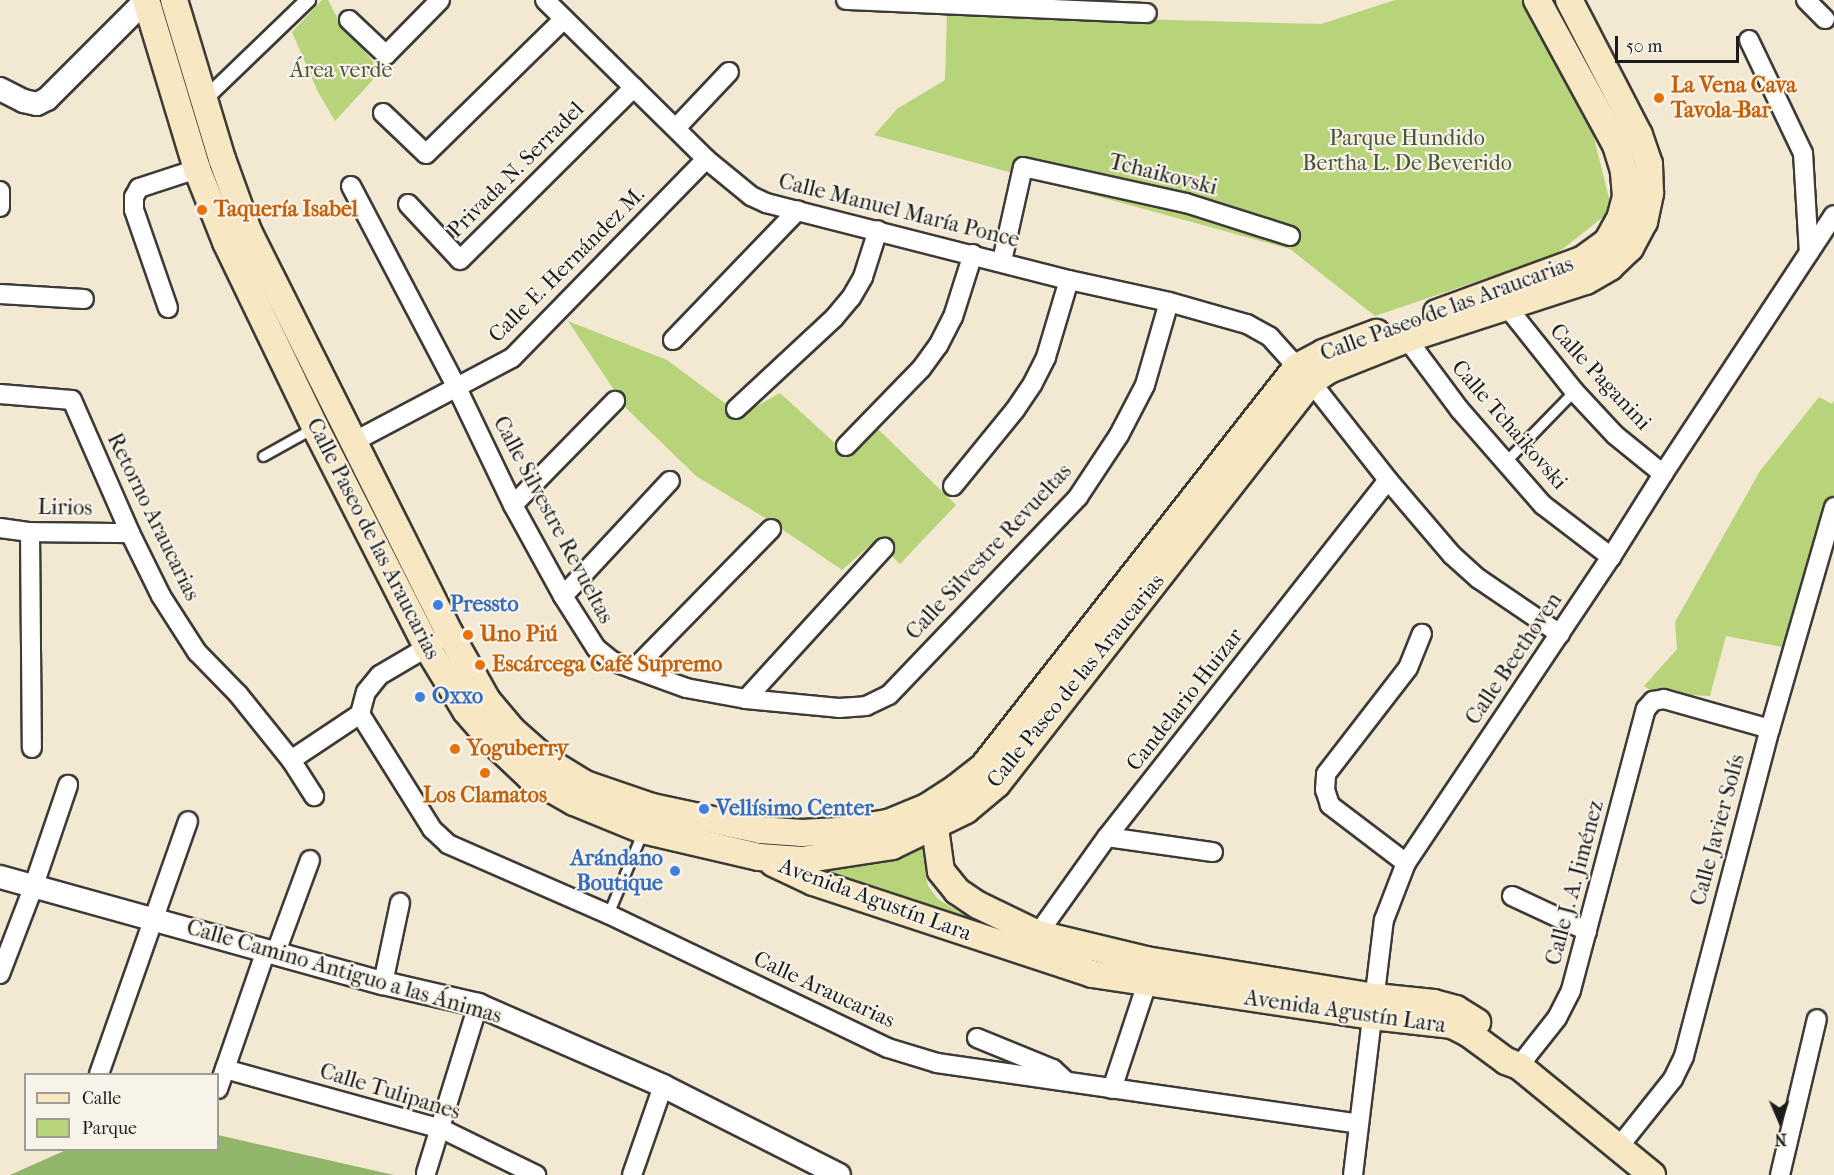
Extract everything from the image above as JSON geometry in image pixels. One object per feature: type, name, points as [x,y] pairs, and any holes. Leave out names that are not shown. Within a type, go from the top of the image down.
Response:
[{"type":"main road","name":"Calle Paseo de las Araucarias","points":[[146,0],[197,168],[226,242],[274,312],[355,441],[450,634],[487,700],[511,729],[546,760],[585,784],[652,807],[760,830],[802,833],[839,831],[888,823],[927,807],[983,767],[1045,707]]},
{"type":"main road","name":"Calle Paseo de las Araucarias","points":[[174,0],[204,101],[315,427],[427,647],[466,711],[493,742],[530,777],[574,802],[643,830],[759,857],[802,860],[843,856],[892,846],[934,828],[966,810],[997,784],[1045,707],[1323,353],[1582,260],[1607,242],[1620,219],[1626,196],[1624,171],[1616,145],[1537,0]]},
{"type":"main road","name":"Calle Paseo de las Araucarias","points":[[1304,375],[1329,370],[1407,339],[1508,309],[1586,281],[1610,267],[1630,248],[1644,222],[1650,192],[1649,164],[1639,135],[1569,0]]},
{"type":"main road","name":"Avenida Agustín Lara","points":[[934,828],[941,871],[957,891],[1031,944],[1092,974],[1147,983],[1373,1006]]},
{"type":"main road","name":"Avenida Agustín Lara","points":[[759,857],[813,882],[1031,944],[1146,960],[1373,1006],[1452,1025],[1468,1033],[1506,1061],[1520,1066],[1652,1175]]},
{"type":"street","points":[[0,89],[24,101],[37,104],[47,99],[146,0]]},
{"type":"street","points":[[204,101],[308,0]]},
{"type":"street","points":[[350,20],[386,55],[440,0]]},
{"type":"street","name":"Calle Manuel María Ponce","points":[[545,0],[706,159],[751,196],[1069,280],[1169,302],[1247,324],[1270,337],[1452,555],[1479,579],[1560,634]]},
{"type":"street","points":[[846,0],[1147,13]]},
{"type":"street","points":[[1806,0],[1825,19]]},
{"type":"street","points":[[383,113],[426,154],[564,19]]},
{"type":"street","points":[[1749,40],[1803,153],[1809,253]]},
{"type":"street","points":[[676,128],[729,72]]},
{"type":"street","name":"Privada N. Serradel","points":[[408,204],[460,260],[634,87]]},
{"type":"street","name":"Calle E. Hernández M.","points":[[355,441],[512,358],[706,159]]},
{"type":"street","name":"Tchaikovski","points":[[1002,261],[1023,167],[1186,203],[1290,236]]},
{"type":"street","points":[[168,308],[134,210],[134,197],[139,188],[197,168]]},
{"type":"street","name":"Calle Silvestre Revueltas","points":[[351,186],[456,388],[513,506],[563,596],[596,648],[612,661],[686,688],[746,699],[838,708],[866,706],[889,695],[1078,496],[1119,435],[1145,385],[1169,302]]},
{"type":"street","points":[[0,191],[0,207]]},
{"type":"street","points":[[673,340],[798,210]]},
{"type":"street","name":"Calle Beethoven","points":[[1353,1175],[1384,920],[1406,863],[1611,557],[1834,215]]},
{"type":"street","points":[[736,408],[834,318],[851,298],[863,277],[878,230]]},
{"type":"street","points":[[846,447],[921,369],[938,346],[953,317],[973,254]]},
{"type":"street","points":[[953,486],[1015,410],[1033,384],[1046,357],[1069,280]]},
{"type":"street","points":[[0,294],[84,299]]},
{"type":"street","name":"Calle Paganini","points":[[1508,309],[1574,392],[1615,435],[1663,474]]},
{"type":"street","name":"Calle Tchaikovski","points":[[1407,339],[1504,463],[1543,505],[1611,557]]},
{"type":"street","name":"Retorno Araucarias","points":[[0,394],[72,400],[130,533],[161,596],[197,652],[238,694],[291,760],[314,796]]},
{"type":"street","points":[[513,506],[615,400]]},
{"type":"street","name":"Candelario Huizar","points":[[1031,944],[1107,837],[1388,480]]},
{"type":"street","points":[[563,596],[670,481]]},
{"type":"street","name":"Calle Javier Solís","points":[[1618,1148],[1673,1079],[1684,1056],[1770,729],[1834,507]]},
{"type":"street","name":"Lirios","points":[[0,528],[30,532],[130,533]]},
{"type":"street","points":[[634,669],[771,529]]},
{"type":"street","points":[[30,532],[32,748]]},
{"type":"street","points":[[746,699],[884,548]]},
{"type":"street","points":[[291,760],[360,714],[366,692],[380,675],[450,634]]},
{"type":"street","points":[[1406,863],[1330,805],[1325,790],[1326,774],[1408,668],[1422,634]]},
{"type":"street","name":"Calle J. A. Jiménez","points":[[1520,1066],[1557,1018],[1571,990],[1646,709],[1653,701],[1664,699],[1770,729]]},
{"type":"street","name":"Calle Araucarias","points":[[360,714],[432,829],[448,844],[608,914],[888,1048],[937,1063],[1359,1124]]},
{"type":"street","points":[[0,974],[33,888],[68,784]]},
{"type":"street","points":[[99,1073],[188,821]]},
{"type":"street","points":[[1107,837],[1213,852]]},
{"type":"street","points":[[219,1086],[309,860]]},
{"type":"street","name":"Calle Camino Antiguo a las Ánimas","points":[[0,877],[33,888],[154,918],[382,982],[478,1005],[663,1086],[839,1175]]},
{"type":"street","points":[[1512,896],[1587,931]]},
{"type":"street","points":[[382,982],[400,903]]},
{"type":"street","points":[[1112,1089],[1147,983]]},
{"type":"street","points":[[426,1173],[442,1129],[478,1005]]},
{"type":"street","points":[[1780,1175],[1817,1018]]},
{"type":"street","points":[[977,1038],[1053,1069],[1068,1082]]},
{"type":"street","name":"Calle Tulipanes","points":[[225,1069],[442,1129],[536,1175]]},
{"type":"street","points":[[632,1175],[663,1086]]},
{"type":"lane","points":[[1504,463],[1574,392]]},
{"type":"lane","points":[[263,456],[315,427]]},
{"type":"lane","points":[[608,914],[643,830]]},
{"type":"green space","name":"Área verde","points":[[322,0],[328,0],[339,21],[381,71],[335,121],[318,92],[292,32]]},
{"type":"green space","name":"Parque Hundido Bertha L. De Beverido","points":[[1395,0],[1528,0],[1583,94],[1612,210],[1555,255],[1375,316],[1290,249],[874,135],[897,109],[945,80],[947,14],[1321,24]]},
{"type":"green space","points":[[568,321],[667,360],[741,415],[780,393],[848,455],[878,429],[956,505],[900,564],[876,540],[842,570],[770,521],[696,476],[626,408]]},
{"type":"green space","points":[[1819,397],[1832,404],[1834,400],[1834,506],[1787,648],[1726,636],[1710,696],[1654,693],[1644,686],[1677,649],[1675,622],[1760,471]]},
{"type":"green space","points":[[927,845],[928,886],[938,899],[959,912],[1016,935],[1012,943],[799,869]]},
{"type":"green space","points":[[219,1135],[394,1175],[10,1175],[64,1151],[219,1151]]},
{"type":"place","name":"La Vena Cava Tavola-Bar","points":[[1659,98]]},
{"type":"place","name":"Taquería Isabel","points":[[202,210]]},
{"type":"place","name":"Pressto","points":[[438,605]]},
{"type":"place","name":"Uno Piú","points":[[468,635]]},
{"type":"place","name":"Escárcega Café Supremo","points":[[480,665]]},
{"type":"place","name":"Oxxo","points":[[420,697]]},
{"type":"place","name":"Yoguberry","points":[[455,749]]},
{"type":"place","name":"Los Clamatos","points":[[485,773]]},
{"type":"place","name":"Vellísimo Center","points":[[704,809]]},
{"type":"place","name":"Arándano Boutique","points":[[675,871]]}]
